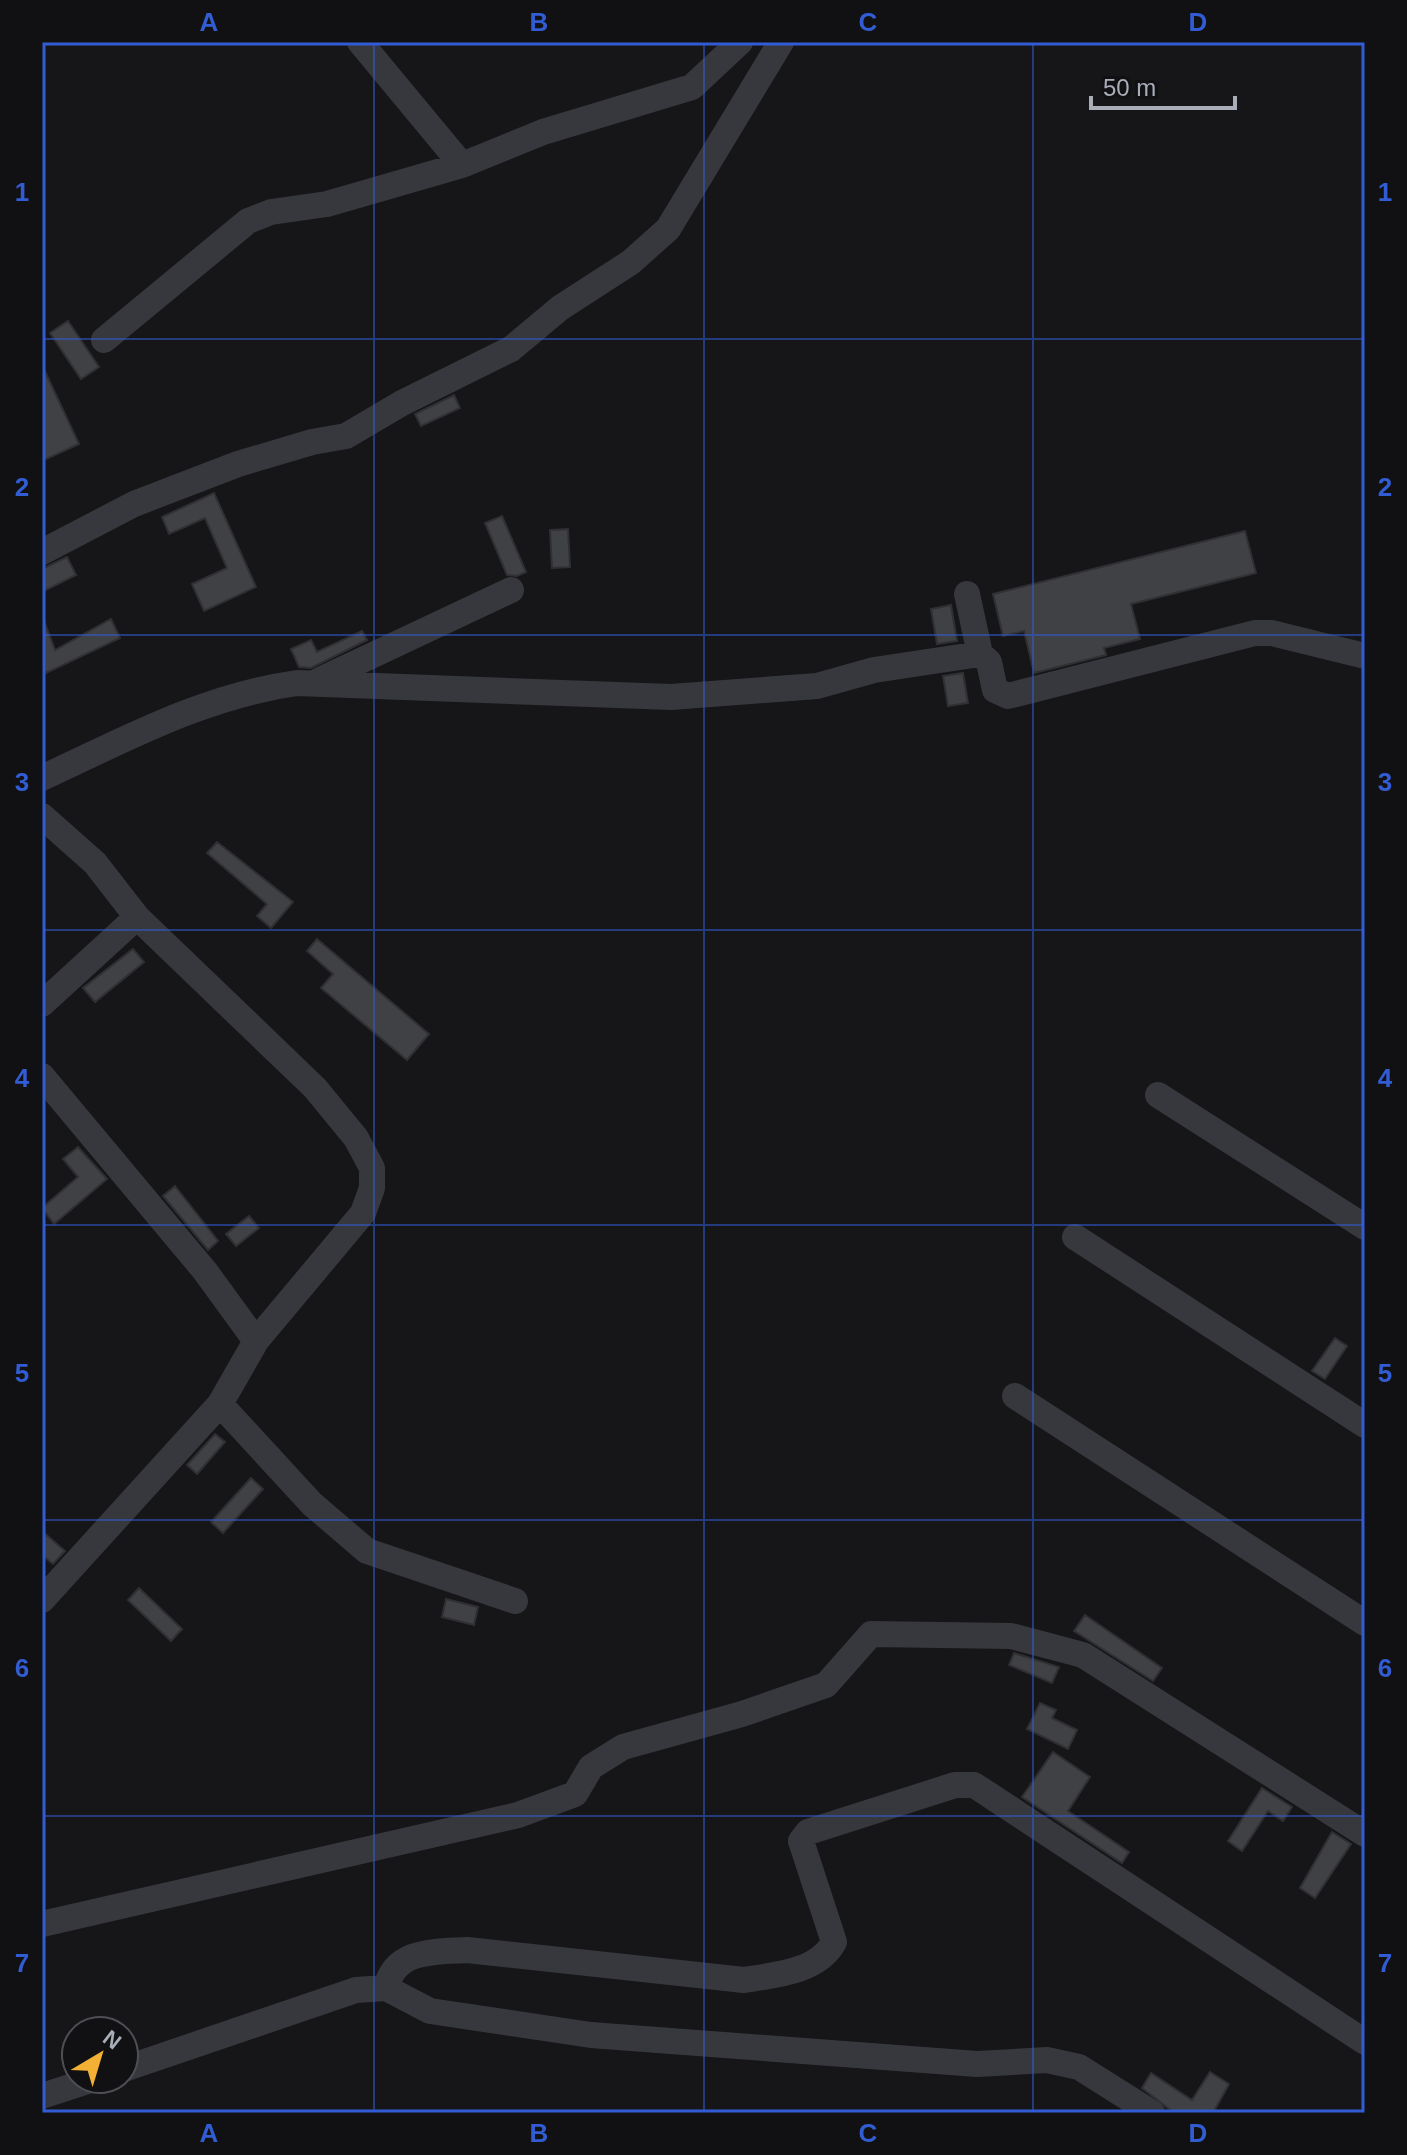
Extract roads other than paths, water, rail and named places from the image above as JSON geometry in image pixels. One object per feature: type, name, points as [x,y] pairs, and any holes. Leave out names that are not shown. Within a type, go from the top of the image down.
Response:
[{"type":"street","points":[[360,42],[462,165]]},
{"type":"street","points":[[104,340],[248,221],[271,212],[327,204],[462,165],[543,132],[692,87],[740,42]]},
{"type":"street","points":[[42,552],[134,504],[238,464],[312,442],[346,436],[402,403],[511,349],[560,308],[631,262],[668,229],[781,42]]},
{"type":"street","points":[[313,683],[511,590]]},
{"type":"street","points":[[967,594],[980,654],[989,662],[995,690],[1008,696],[1255,633],[1272,633],[1365,656]]},
{"type":"street","points":[[42,778],[176,716],[237,693],[313,683],[671,697],[817,686],[874,670],[980,654]]},
{"type":"street","points":[[42,816],[95,863],[137,917],[315,1088],[356,1138],[372,1168],[372,1188],[363,1213],[256,1341],[220,1404],[42,1600]]},
{"type":"street","points":[[42,1004],[137,917]]},
{"type":"street","points":[[42,1076],[205,1271],[256,1341]]},
{"type":"street","points":[[1158,1095],[1365,1227]]},
{"type":"street","points":[[1075,1237],[1365,1425]]},
{"type":"street","points":[[1015,1396],[1365,1623]]},
{"type":"street","points":[[220,1404],[312,1504],[367,1551],[515,1601]]},
{"type":"street","points":[[42,1924],[518,1815],[575,1794],[591,1767],[623,1747],[742,1714],[826,1685],[871,1634],[1011,1636],[1083,1655],[1365,1834]]},
{"type":"street","points":[[386,1988],[389,1974],[402,1960],[427,1952],[467,1950],[744,1980],[783,1974],[827,1956],[834,1942],[801,1841],[808,1832],[955,1785],[974,1785],[1365,2042]]},
{"type":"street","points":[[140,2064],[356,1990],[386,1988],[430,2011],[591,2035],[977,2064],[1047,2060],[1079,2067],[1152,2113]]}]
